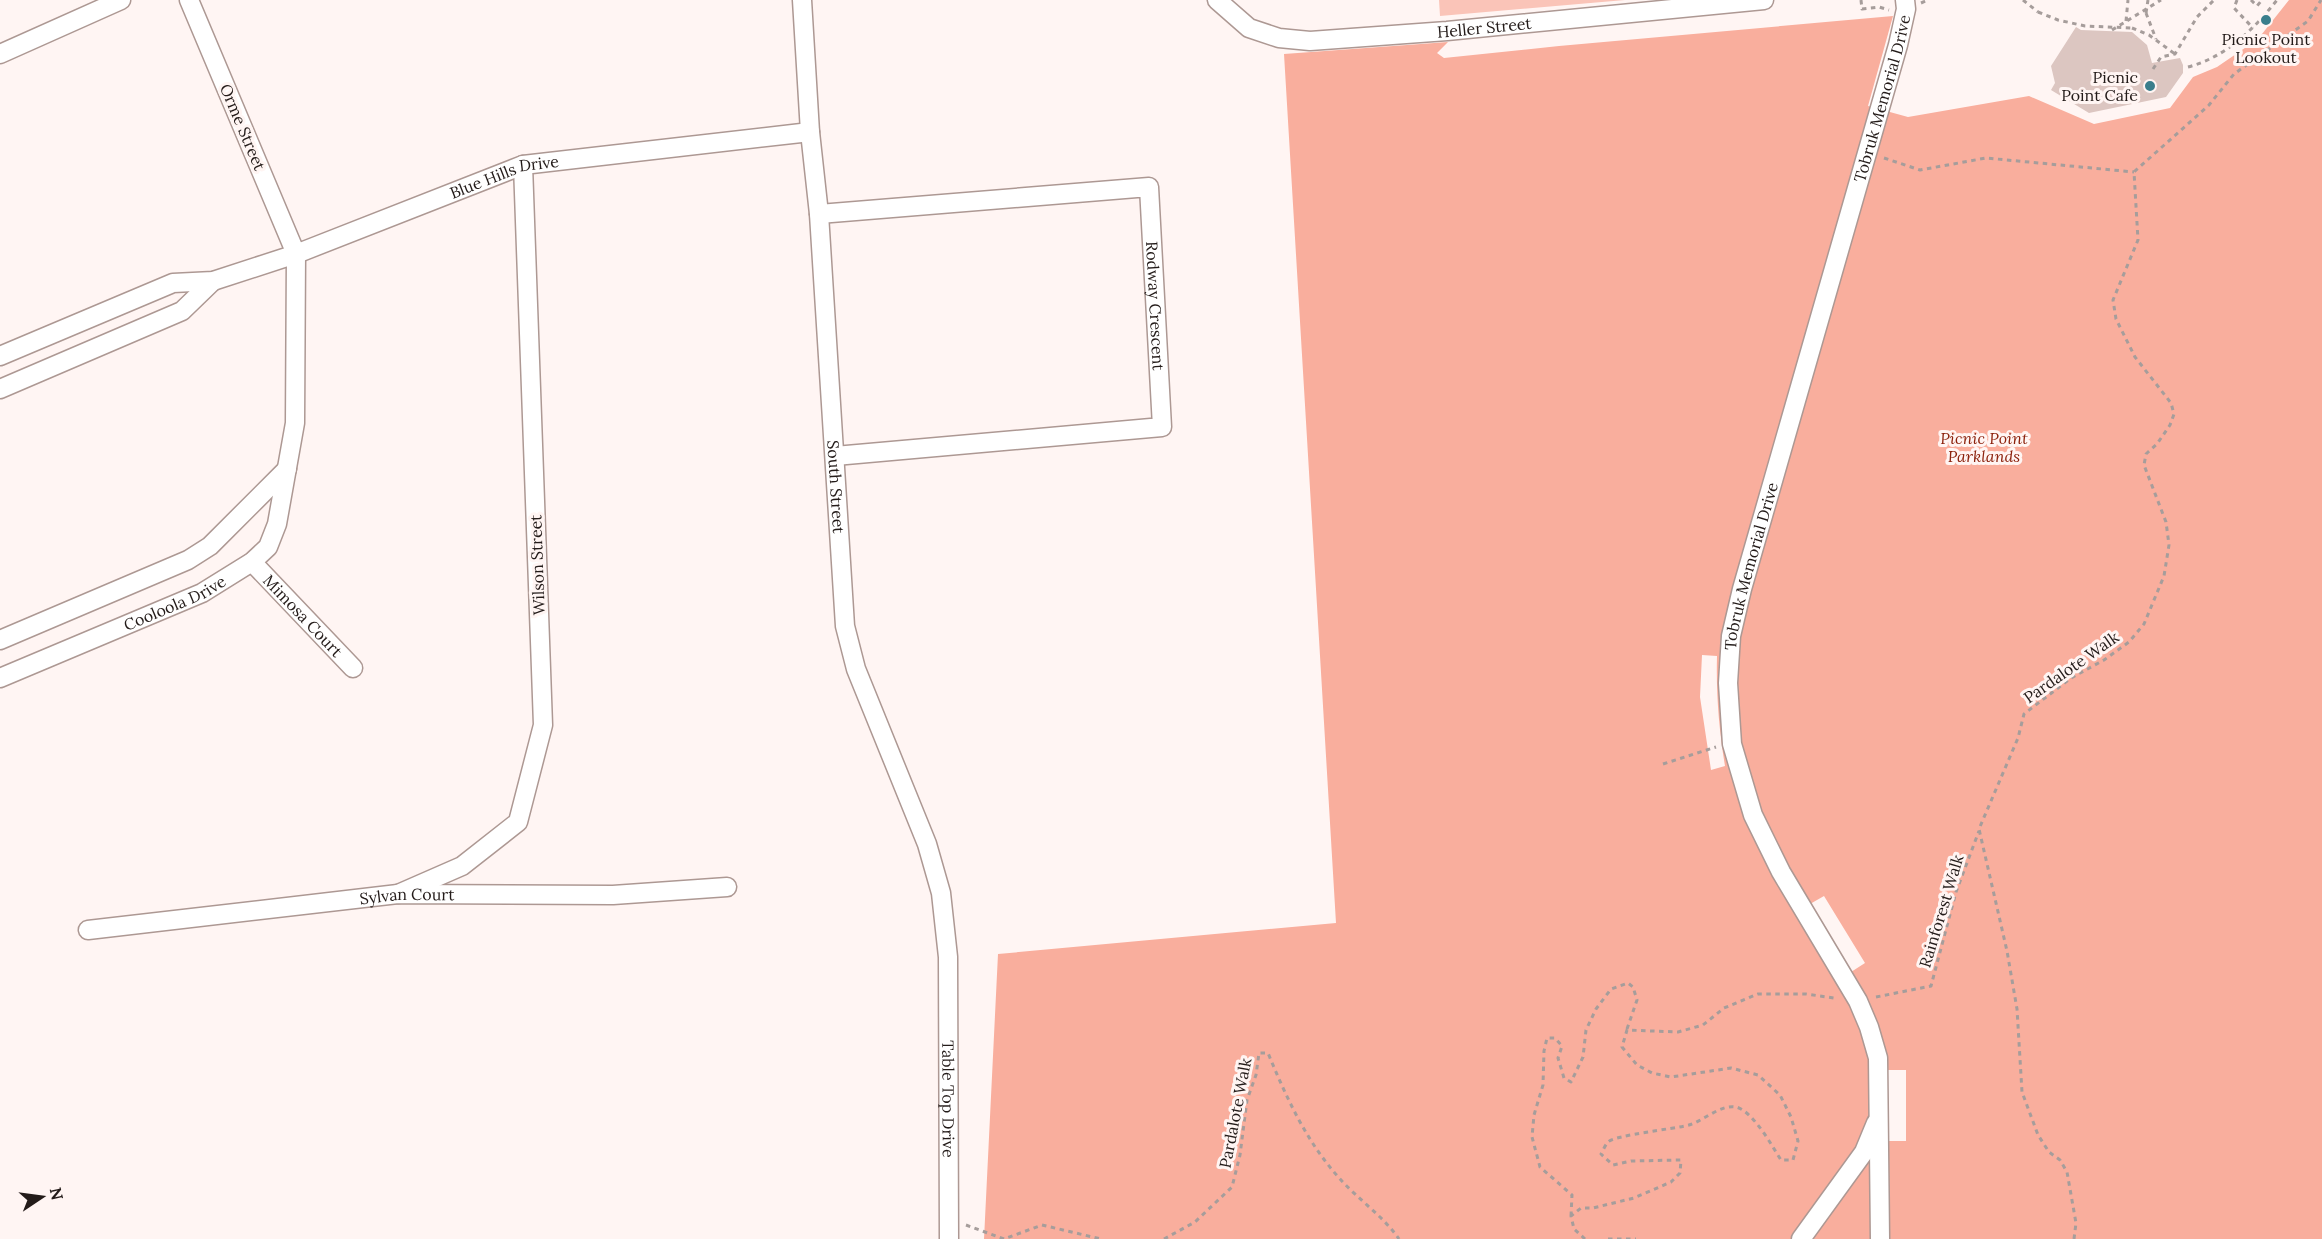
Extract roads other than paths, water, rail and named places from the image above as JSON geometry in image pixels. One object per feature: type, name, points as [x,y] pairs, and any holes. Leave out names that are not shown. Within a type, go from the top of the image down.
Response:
[{"type":"street","points":[[0,54],[121,0]]},
{"type":"street","name":"Orme Street","points":[[189,0],[296,254]]},
{"type":"street","name":"South Street","points":[[802,0],[810,132],[819,214],[845,626],[856,669],[927,844],[941,893],[948,957]]},
{"type":"street","name":"Heller Street","points":[[1217,0],[1249,28],[1279,38],[1310,41],[1446,31],[1764,0]]},
{"type":"street","name":"Tobruk Memorial Drive","points":[[1880,1239],[1878,1058],[1858,1001],[1780,872],[1753,815],[1732,744],[1728,683],[1733,627],[1742,589],[1898,45],[1906,9],[1905,0]]},
{"type":"street","name":"Blue Hills Drive","points":[[0,356],[173,284],[213,281],[296,254],[523,165],[810,132]]},
{"type":"street","name":"Wilson Street","points":[[398,894],[462,866],[518,822],[543,725],[523,165]]},
{"type":"street","name":"Rodway Crescent","points":[[819,214],[1149,187],[1162,427],[835,456]]},
{"type":"street","name":"Cooloola Drive","points":[[0,678],[202,593],[252,562],[268,547],[278,524],[295,423],[296,254]]},
{"type":"street","name":"Blue Hills Drive","points":[[0,389],[182,311],[213,281]]},
{"type":"street","name":"Cooloola Drive","points":[[0,640],[188,560],[210,546],[287,469]]},
{"type":"street","name":"Mimosa Court","points":[[252,562],[353,669]]},
{"type":"street","name":"Sylvan Court","points":[[88,930],[398,894],[613,895],[727,887]]},
{"type":"street","name":"Table Top Drive","points":[[948,957],[949,1239]]},
{"type":"street","name":"Tobruk Memorial Drive","points":[[1802,1239],[1864,1152],[1879,1116]]},
{"type":"place","name":"Picnic Point Lookout","points":[[2266,20]]},
{"type":"place","name":"Picnic Point Cafe","points":[[2150,86]]},
{"type":"park label","name":"Picnic Point Parklands","points":[[1984,447]]}]
